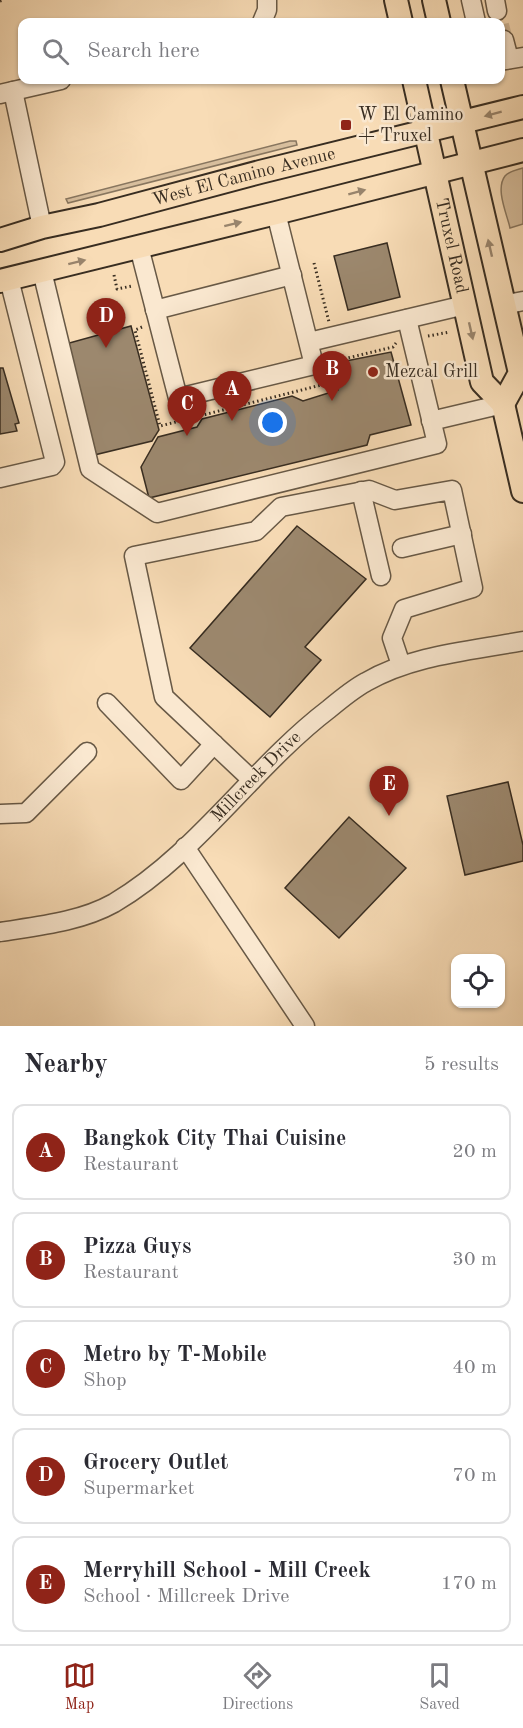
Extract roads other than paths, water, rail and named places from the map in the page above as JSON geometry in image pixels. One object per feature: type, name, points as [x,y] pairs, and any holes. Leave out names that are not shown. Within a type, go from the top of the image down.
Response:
[{"type":"main road","points":[[396,0],[400,18]]},
{"type":"main road","points":[[435,0],[438,18]]},
{"type":"main road","name":"Truxel Road","points":[[415,84],[482,382],[503,404],[520,373],[513,303],[472,163],[453,84]]},
{"type":"main road","name":"West El Camino Avenue","points":[[0,240],[42,227],[99,215],[260,172],[523,107]]},
{"type":"main road","points":[[4,280],[523,150]]},
{"type":"main road","points":[[503,404],[520,466],[523,491]]},
{"type":"street","points":[[264,18],[267,10],[267,0]]},
{"type":"street","points":[[471,0],[476,18]]},
{"type":"street","points":[[505,43],[511,59]]},
{"type":"street","points":[[42,227],[7,93],[44,84]]},
{"type":"street","points":[[139,247],[178,398],[314,365],[276,213]]},
{"type":"street","points":[[42,271],[90,469],[157,513],[437,444],[407,319]]},
{"type":"street","points":[[155,310],[292,275]]},
{"type":"street","points":[[0,478],[52,466],[55,462],[4,280]]},
{"type":"street","points":[[309,342],[465,305]]},
{"type":"street","points":[[431,421],[503,404]]},
{"type":"street","points":[[252,780],[164,697],[134,556],[256,531],[281,507],[369,490],[394,500],[452,490],[473,588],[404,609],[392,638],[401,665]]},
{"type":"street","points":[[361,491],[381,576]]},
{"type":"street","points":[[402,548],[462,534]]},
{"type":"street","name":"Millcreek Drive","points":[[0,932],[68,921],[113,903],[164,866],[185,847],[290,740],[366,682],[401,665],[523,641]]},
{"type":"street","points":[[107,703],[181,780],[214,744]]},
{"type":"street","points":[[0,814],[26,813],[87,752]]},
{"type":"street","points":[[185,847],[305,1026]]},
{"type":"place","name":"W El Camino + Truxel","points":[[346,125]]},
{"type":"place","name":"Grocery Outlet","points":[[106,348]]},
{"type":"place","name":"Mezcal Grill","points":[[373,372]]},
{"type":"place","name":"Pizza Guys","points":[[332,401]]},
{"type":"place","name":"Bangkok City Thai Cuisine","points":[[232,421]]},
{"type":"place","name":"Metro by T-Mobile","points":[[187,436]]},
{"type":"place","name":"Merryhill School - Mill Creek","points":[[389,816]]}]
